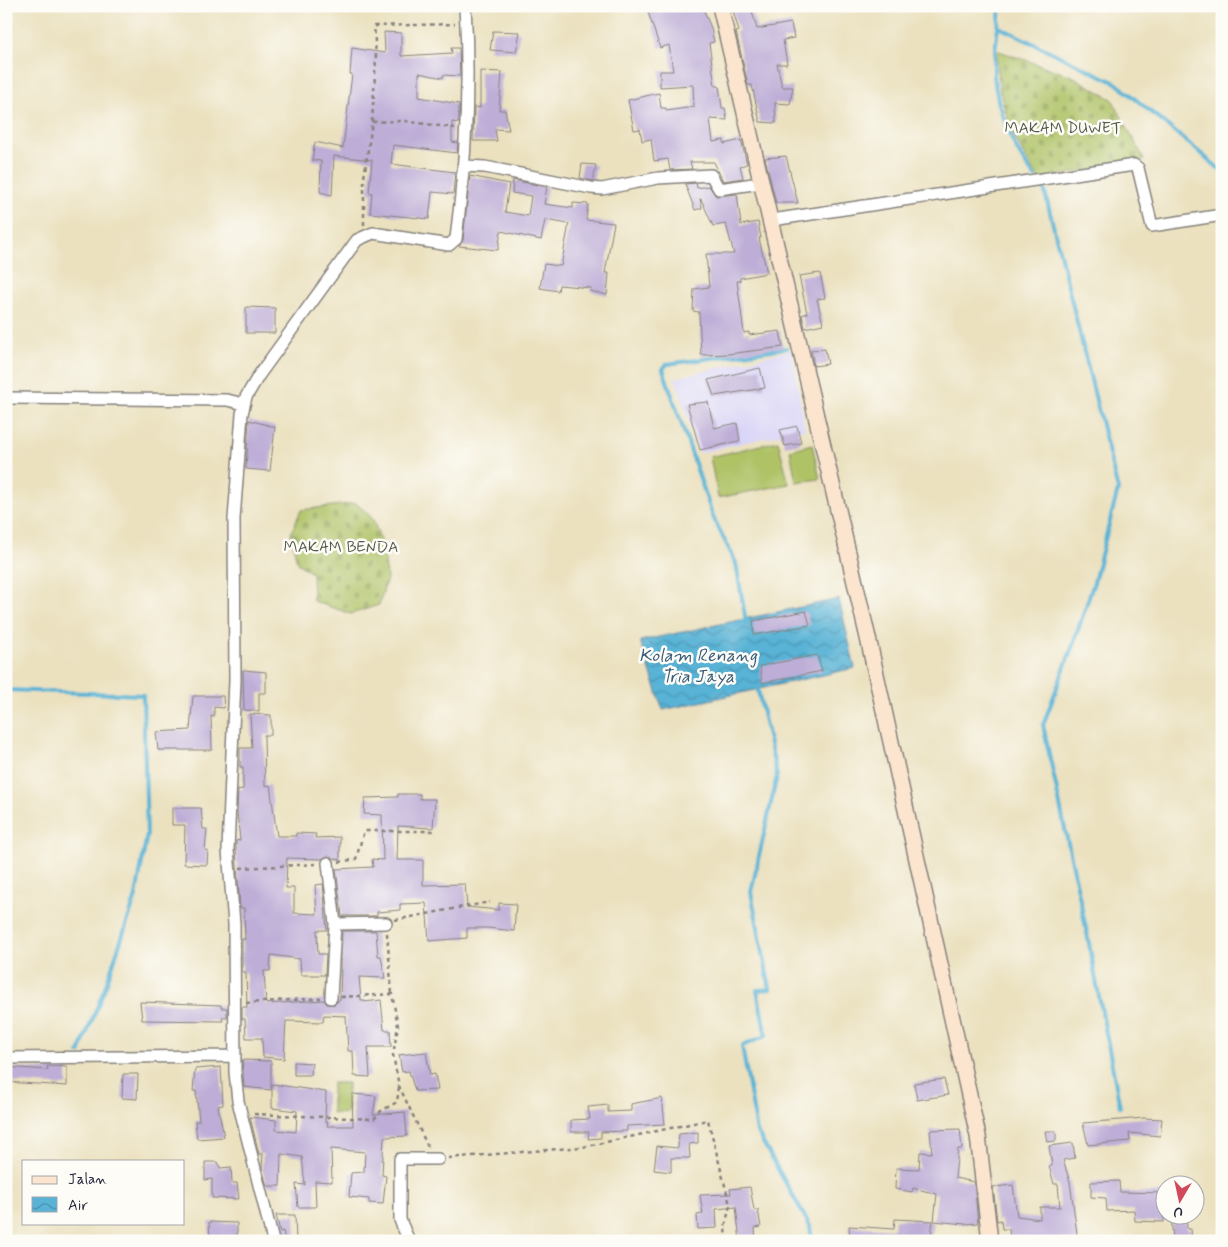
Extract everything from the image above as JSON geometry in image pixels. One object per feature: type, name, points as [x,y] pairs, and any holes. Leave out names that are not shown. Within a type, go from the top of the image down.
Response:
[{"type":"street","points":[[273,1241],[241,1114],[235,1072],[234,924],[229,869],[228,798],[235,680],[234,519],[244,404],[271,359],[357,240],[373,233],[449,244],[456,239],[465,166],[469,59],[466,6]]},
{"type":"street","points":[[720,6],[760,183],[772,220],[796,337],[824,446],[868,638],[978,1136],[990,1241]]},
{"type":"street","points":[[772,220],[1134,165],[1138,168],[1152,226],[1222,215]]},
{"type":"street","points":[[465,166],[485,167],[591,188],[625,185],[658,178],[711,175],[718,189],[760,183]]},
{"type":"street","points":[[6,398],[227,400],[244,404]]},
{"type":"street","points":[[328,863],[335,924],[331,998]]},
{"type":"street","points":[[335,924],[386,922]]},
{"type":"street","points":[[6,1058],[235,1056]]},
{"type":"street","points":[[409,1241],[400,1220],[400,1159],[438,1159]]},
{"type":"path","points":[[364,237],[364,178],[372,122],[376,58],[374,26],[466,24]]},
{"type":"path","points":[[372,122],[404,121],[466,129]]},
{"type":"path","points":[[229,869],[328,863],[356,859],[364,831],[436,831]]},
{"type":"path","points":[[490,902],[386,922],[392,994],[398,1026],[393,1055],[399,1086],[430,1151],[438,1159],[583,1147],[708,1120],[730,1205],[725,1227],[726,1241]]},
{"type":"path","points":[[235,1004],[392,994]]},
{"type":"path","points":[[241,1114],[374,1119],[381,1111],[397,1102],[399,1086]]},
{"type":"shaded area","points":[[792,350],[805,429],[699,453],[675,378]]},
{"type":"green space","name":"MAKAM DUWET","points":[[996,50],[1072,76],[1112,99],[1144,159],[1038,180],[1011,131],[1000,92]]},
{"type":"green space","points":[[778,441],[789,484],[718,498],[710,457]]},
{"type":"green space","points":[[812,444],[820,479],[796,482],[790,450]]},
{"type":"green space","name":"MAKAM BENDA","points":[[356,503],[373,519],[384,551],[387,579],[379,605],[351,614],[313,601],[312,573],[297,563],[291,533],[301,510]]},
{"type":"green space","points":[[332,1083],[348,1083],[347,1114],[332,1113]]},
{"type":"water","name":"Kolam Renang Tria Jaya","points":[[839,599],[855,668],[663,710],[640,641]]},
{"type":"building","points":[[671,6],[702,6],[711,28],[714,42],[709,43],[715,86],[719,86],[722,108],[725,108],[727,120],[710,119],[713,142],[724,140],[724,144],[741,140],[747,164],[740,166],[743,178],[723,181],[714,162],[690,162],[692,169],[670,170],[668,159],[654,161],[651,139],[642,141],[640,129],[634,130],[628,100],[659,93],[661,108],[666,108],[666,111],[694,107],[693,85],[660,87],[660,71],[673,71],[669,45],[660,48],[648,12]]},
{"type":"building","points":[[751,8],[757,29],[791,23],[794,38],[783,40],[787,64],[777,64],[782,87],[793,87],[790,104],[775,103],[776,123],[760,122],[752,85],[748,85],[736,32],[739,31],[733,11]]},
{"type":"building","points":[[493,31],[520,32],[516,52],[490,50]]},
{"type":"building","points":[[384,32],[401,33],[401,56],[452,53],[451,48],[459,48],[460,76],[443,75],[443,78],[419,73],[419,97],[459,104],[459,123],[452,122],[452,142],[458,143],[457,153],[393,145],[391,164],[455,172],[453,194],[432,192],[429,219],[370,213],[372,193],[369,192],[372,160],[334,156],[332,195],[320,192],[321,161],[312,160],[315,142],[343,148],[352,74],[350,74],[352,48],[385,53]]},
{"type":"building","points":[[480,71],[502,72],[499,110],[505,110],[509,130],[495,129],[497,141],[473,141],[474,107],[480,108]]},
{"type":"building","points":[[786,156],[798,203],[776,203],[765,158]]},
{"type":"building","points":[[582,164],[596,165],[593,181],[580,178]]},
{"type":"building","points":[[470,176],[509,184],[505,212],[528,216],[531,196],[512,193],[513,180],[547,187],[544,204],[573,208],[573,203],[588,204],[586,220],[614,223],[605,273],[609,273],[607,295],[590,291],[591,288],[559,285],[558,291],[540,288],[544,264],[561,266],[569,224],[545,220],[541,240],[501,231],[498,250],[459,246],[463,240]]},
{"type":"building","points":[[696,183],[697,188],[709,186],[716,196],[737,194],[741,225],[758,222],[761,238],[759,238],[767,273],[740,278],[740,281],[737,281],[744,333],[749,332],[749,335],[780,331],[783,347],[728,354],[701,355],[699,312],[693,311],[694,289],[709,287],[706,254],[734,254],[726,224],[713,226],[701,199],[702,208],[695,210],[685,184]]},
{"type":"building","points":[[820,273],[825,298],[817,299],[823,324],[805,328],[802,315],[807,313],[799,276]]},
{"type":"building","points":[[246,307],[275,308],[275,333],[246,333]]},
{"type":"building","points":[[825,349],[828,364],[814,366],[811,350]]},
{"type":"building","points":[[760,368],[765,388],[714,396],[708,380]]},
{"type":"building","points":[[708,402],[714,428],[737,423],[740,441],[700,450],[687,404]]},
{"type":"building","points":[[249,420],[275,427],[270,471],[246,469]]},
{"type":"building","points":[[797,426],[801,443],[785,446],[780,430]]},
{"type":"building","points":[[806,611],[810,625],[754,635],[753,621]]},
{"type":"building","points":[[817,655],[822,671],[762,683],[760,666]]},
{"type":"building","points":[[243,670],[266,672],[266,693],[259,693],[259,711],[244,710]]},
{"type":"building","points":[[193,696],[223,696],[224,708],[214,707],[214,717],[211,716],[212,750],[158,750],[156,732],[190,730]]},
{"type":"building","points":[[250,714],[271,715],[271,735],[264,735],[265,786],[270,785],[277,836],[296,836],[296,833],[316,834],[315,838],[340,837],[340,860],[328,856],[322,859],[287,858],[286,888],[294,888],[294,913],[317,914],[315,885],[323,884],[327,930],[317,930],[318,954],[326,954],[325,975],[301,975],[300,959],[271,955],[270,971],[264,971],[266,1004],[324,1000],[327,1004],[335,1004],[340,999],[342,931],[376,931],[378,956],[381,956],[385,978],[359,977],[361,1000],[364,1000],[364,1002],[381,1000],[384,1030],[390,1030],[391,1047],[368,1047],[370,1077],[354,1076],[353,1051],[348,1051],[346,1016],[324,1015],[323,1022],[286,1021],[284,1059],[263,1057],[262,1038],[246,1038],[245,1019],[242,1019],[242,1007],[247,1007],[246,972],[242,972],[242,939],[245,939],[244,908],[240,908],[236,841],[240,840],[237,812],[238,790],[243,789],[243,767],[240,767],[240,748],[252,748]]},
{"type":"building","points":[[398,794],[420,794],[420,799],[435,799],[433,828],[398,826],[397,860],[423,860],[423,885],[465,884],[467,907],[499,910],[499,903],[516,904],[514,931],[467,928],[467,938],[429,941],[426,903],[400,904],[400,910],[377,912],[377,916],[342,916],[336,869],[373,867],[372,859],[383,860],[382,815],[364,814],[365,798],[398,797]]},
{"type":"building","points":[[172,808],[201,808],[203,829],[207,829],[205,850],[208,851],[207,865],[184,864],[185,825],[172,825]]},
{"type":"building","points":[[140,1002],[221,1005],[221,1008],[227,1008],[227,1017],[222,1017],[223,1021],[142,1020]]},
{"type":"building","points":[[426,1052],[430,1075],[435,1074],[438,1090],[415,1091],[409,1071],[402,1072],[399,1055]]},
{"type":"building","points":[[242,1060],[271,1061],[271,1090],[244,1087]]},
{"type":"building","points":[[294,1062],[312,1063],[311,1075],[294,1075]]},
{"type":"building","points":[[47,1066],[67,1067],[67,1086],[6,1082],[6,1067],[48,1070]]},
{"type":"building","points":[[221,1067],[223,1105],[218,1106],[224,1137],[197,1139],[195,1121],[199,1121],[196,1091],[193,1091],[195,1069]]},
{"type":"building","points":[[123,1074],[138,1074],[137,1099],[122,1098]]},
{"type":"building","points":[[944,1079],[948,1095],[917,1100],[914,1083]]},
{"type":"building","points":[[272,1084],[326,1092],[325,1122],[328,1122],[327,1126],[353,1126],[352,1094],[376,1096],[373,1115],[405,1112],[407,1136],[384,1137],[382,1175],[386,1176],[383,1204],[369,1203],[369,1199],[349,1197],[351,1173],[364,1172],[365,1152],[331,1149],[332,1182],[315,1181],[316,1207],[298,1207],[296,1184],[305,1185],[302,1157],[281,1154],[280,1186],[267,1186],[262,1168],[263,1154],[259,1154],[250,1117],[276,1120],[276,1130],[296,1132],[297,1111],[272,1108]]},
{"type":"building","points":[[662,1098],[665,1124],[627,1126],[627,1131],[601,1132],[601,1138],[588,1139],[589,1132],[571,1132],[571,1120],[590,1119],[588,1107],[608,1105],[608,1112],[631,1111],[631,1104]]},
{"type":"building","points":[[1144,1118],[1162,1119],[1160,1136],[1129,1133],[1130,1141],[1088,1145],[1083,1123]]},
{"type":"building","points":[[960,1129],[962,1149],[958,1149],[955,1178],[974,1182],[978,1223],[965,1224],[934,1221],[937,1194],[913,1188],[912,1192],[895,1189],[896,1168],[919,1169],[920,1152],[932,1153],[930,1130]]},
{"type":"building","points":[[1045,1131],[1056,1131],[1056,1141],[1047,1142]]},
{"type":"building","points":[[698,1132],[698,1143],[689,1144],[690,1158],[671,1158],[671,1172],[654,1170],[657,1146],[678,1148],[679,1134]]},
{"type":"building","points":[[1073,1143],[1075,1158],[1063,1160],[1070,1182],[1078,1241],[1010,1241],[1009,1229],[1002,1229],[1001,1220],[997,1221],[993,1187],[1013,1185],[1017,1216],[1040,1219],[1040,1207],[1060,1207],[1058,1184],[1054,1184],[1049,1166],[1052,1166],[1049,1146]]},
{"type":"building","points":[[205,1162],[218,1162],[220,1168],[231,1167],[232,1183],[237,1183],[239,1199],[212,1198],[212,1179],[205,1180]]},
{"type":"building","points":[[1119,1181],[1120,1192],[1156,1193],[1156,1222],[1135,1221],[1134,1210],[1107,1211],[1106,1198],[1091,1197],[1091,1182]]},
{"type":"building","points":[[750,1187],[754,1210],[758,1210],[761,1227],[755,1228],[756,1241],[740,1241],[736,1207],[716,1209],[717,1228],[698,1229],[697,1215],[703,1214],[700,1195],[731,1194],[730,1189]]},
{"type":"building","points":[[276,1215],[295,1215],[296,1241],[285,1241],[283,1231],[280,1232]]},
{"type":"building","points":[[895,1219],[933,1221],[930,1241],[879,1238],[879,1241],[850,1241],[849,1226],[894,1229]]},
{"type":"building","points":[[209,1222],[237,1223],[237,1241],[210,1241]]},
{"type":"building","points":[[1172,1224],[1187,1224],[1187,1229],[1191,1229],[1192,1241],[1173,1241]]},
{"type":"waterway","points":[[1000,6],[994,58],[996,88],[1007,129],[1020,155],[1035,177]]},
{"type":"waterway","points":[[999,27],[1116,83],[1222,171]]},
{"type":"waterway","points":[[1039,182],[1044,188],[1118,490],[1094,582],[1043,725],[1087,933],[1120,1107]]},
{"type":"waterway","points":[[746,622],[736,563],[713,517],[663,369],[667,364],[787,348]]},
{"type":"waterway","points":[[757,686],[777,776],[751,892],[770,989],[757,990],[766,1036],[742,1046],[757,1132],[810,1226],[812,1241]]},
{"type":"waterway","points":[[6,690],[143,695],[147,834],[136,896],[106,985],[79,1053]]}]
